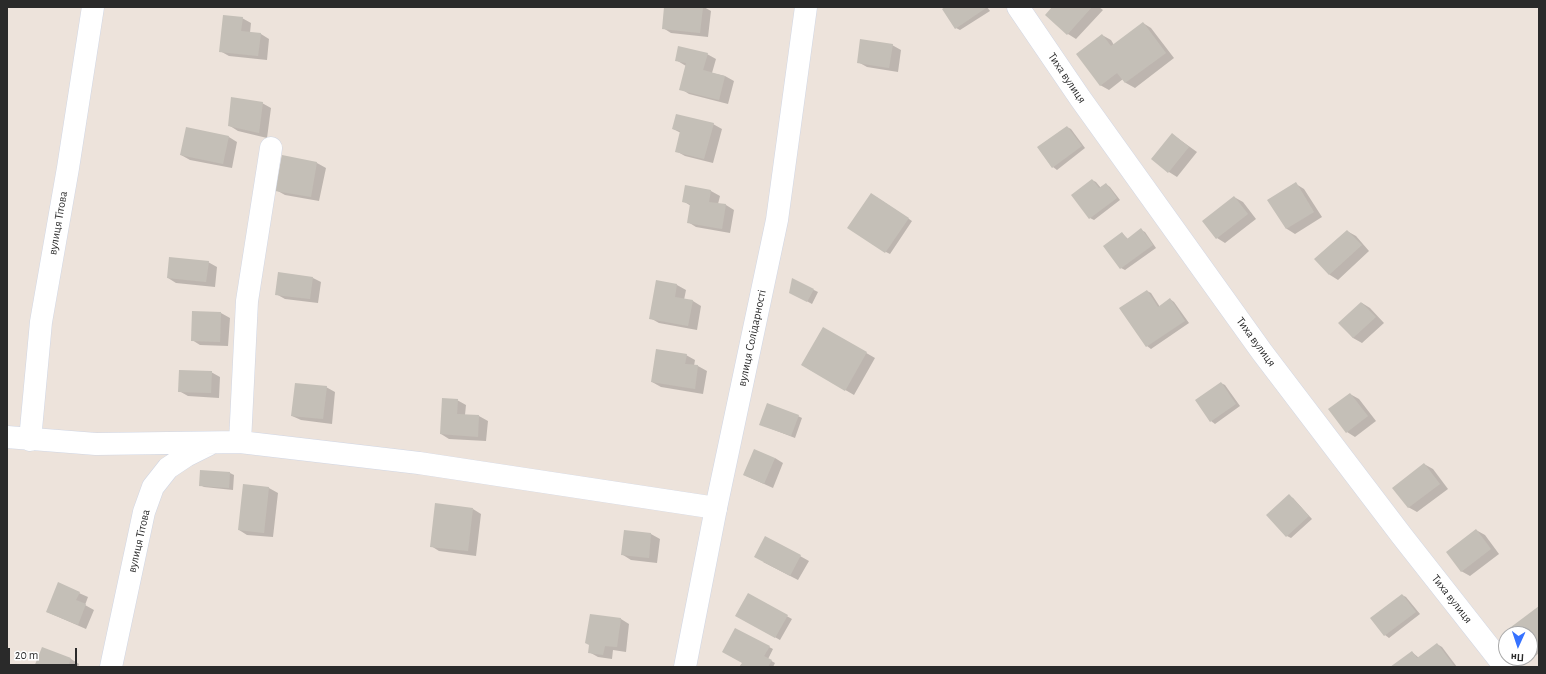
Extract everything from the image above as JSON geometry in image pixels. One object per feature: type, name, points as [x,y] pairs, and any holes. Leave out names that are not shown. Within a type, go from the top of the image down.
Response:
[{"type":"street","name":"вулиця Тітова","points":[[30,440],[41,322],[68,168],[93,7]]},
{"type":"street","name":"вулиця Солідарності","points":[[685,667],[716,508],[777,220],[806,7]]},
{"type":"street","name":"Тиха вулиця","points":[[1018,7],[1080,98],[1262,352],[1402,536],[1506,667]]},
{"type":"street","points":[[240,442],[247,301],[271,148]]},
{"type":"street","points":[[7,437],[96,444],[240,442],[419,463],[716,508]]},
{"type":"street","name":"вулиця Тітова","points":[[111,667],[144,512],[153,487],[168,468],[186,456],[211,443]]},
{"type":"building","points":[[664,7],[703,7],[700,33],[662,29]]},
{"type":"building","points":[[945,7],[986,8],[955,29],[942,9]]},
{"type":"building","points":[[1052,7],[1092,7],[1067,35],[1045,15]]},
{"type":"building","points":[[223,15],[243,17],[241,31],[261,33],[258,56],[219,52]]},
{"type":"building","points":[[1143,22],[1166,53],[1125,83],[1117,73],[1100,86],[1076,54],[1102,34],[1111,46]]},
{"type":"building","points":[[860,39],[893,44],[889,68],[857,63]]},
{"type":"building","points":[[678,46],[708,53],[703,70],[725,76],[719,100],[679,90],[686,63],[675,61]]},
{"type":"building","points":[[231,97],[263,102],[259,133],[228,126]]},
{"type":"building","points":[[676,114],[714,123],[704,159],[675,152],[680,131],[672,129]]},
{"type":"building","points":[[1067,126],[1082,146],[1052,168],[1037,147]]},
{"type":"building","points":[[186,127],[229,136],[223,164],[180,155]]},
{"type":"building","points":[[1172,133],[1189,147],[1168,173],[1151,159]]},
{"type":"building","points":[[282,155],[317,162],[311,197],[275,191]]},
{"type":"building","points":[[1092,179],[1099,188],[1106,183],[1117,198],[1089,219],[1071,195]]},
{"type":"building","points":[[1296,182],[1314,212],[1286,229],[1267,200]]},
{"type":"building","points":[[685,185],[711,190],[709,202],[726,204],[722,229],[687,223],[690,204],[682,202]]},
{"type":"building","points":[[871,193],[909,218],[885,253],[847,228]]},
{"type":"building","points":[[1234,196],[1248,214],[1216,239],[1202,221]]},
{"type":"building","points":[[1141,228],[1153,245],[1120,269],[1103,246],[1122,232],[1127,239]]},
{"type":"building","points":[[1347,230],[1362,245],[1329,275],[1314,259]]},
{"type":"building","points":[[169,257],[209,261],[206,282],[167,278]]},
{"type":"building","points":[[278,272],[313,277],[310,299],[275,295]]},
{"type":"building","points":[[792,278],[814,289],[807,302],[789,293]]},
{"type":"building","points":[[656,280],[677,284],[675,297],[693,300],[688,326],[649,319]]},
{"type":"building","points":[[1147,290],[1158,307],[1170,298],[1185,321],[1146,347],[1119,308]]},
{"type":"building","points":[[1361,302],[1376,317],[1353,338],[1338,323]]},
{"type":"building","points":[[192,311],[221,312],[220,342],[191,341]]},
{"type":"building","points":[[823,327],[867,352],[845,391],[801,365]]},
{"type":"building","points":[[656,349],[687,354],[685,364],[698,365],[695,389],[651,382]]},
{"type":"building","points":[[179,370],[212,371],[211,393],[178,392]]},
{"type":"building","points":[[1221,382],[1236,404],[1210,422],[1195,400]]},
{"type":"building","points":[[295,383],[327,386],[323,419],[291,416]]},
{"type":"building","points":[[1350,393],[1368,416],[1346,433],[1328,409]]},
{"type":"building","points":[[442,398],[458,399],[457,414],[479,415],[478,437],[440,434]]},
{"type":"building","points":[[767,403],[799,415],[791,436],[759,425]]},
{"type":"building","points":[[754,449],[775,458],[764,484],[743,475]]},
{"type":"building","points":[[1424,463],[1440,484],[1408,508],[1392,488]]},
{"type":"building","points":[[200,470],[230,472],[229,488],[199,486]]},
{"type":"building","points":[[243,484],[269,487],[264,533],[238,530]]},
{"type":"building","points":[[1289,494],[1309,516],[1286,537],[1266,515]]},
{"type":"building","points":[[435,503],[473,508],[468,551],[430,547]]},
{"type":"building","points":[[1476,529],[1491,549],[1461,572],[1446,552]]},
{"type":"building","points":[[624,530],[651,533],[649,558],[621,555]]},
{"type":"building","points":[[765,536],[801,555],[790,576],[754,557]]},
{"type":"building","points":[[58,582],[80,592],[76,600],[86,604],[78,625],[46,612]]},
{"type":"building","points":[[748,593],[788,615],[775,638],[735,616]]},
{"type":"building","points":[[1402,594],[1416,612],[1384,636],[1370,618]]},
{"type":"building","points":[[1539,606],[1538,642],[1538,626],[1512,626]]},
{"type":"building","points":[[590,614],[621,618],[617,647],[605,646],[603,655],[588,653],[589,645],[585,643]]},
{"type":"building","points":[[735,628],[770,646],[764,656],[772,660],[768,667],[739,667],[742,663],[722,652]]},
{"type":"building","points":[[1437,643],[1455,667],[1390,667],[1412,651],[1417,658]]},
{"type":"building","points":[[42,647],[71,658],[68,667],[34,667]]}]
